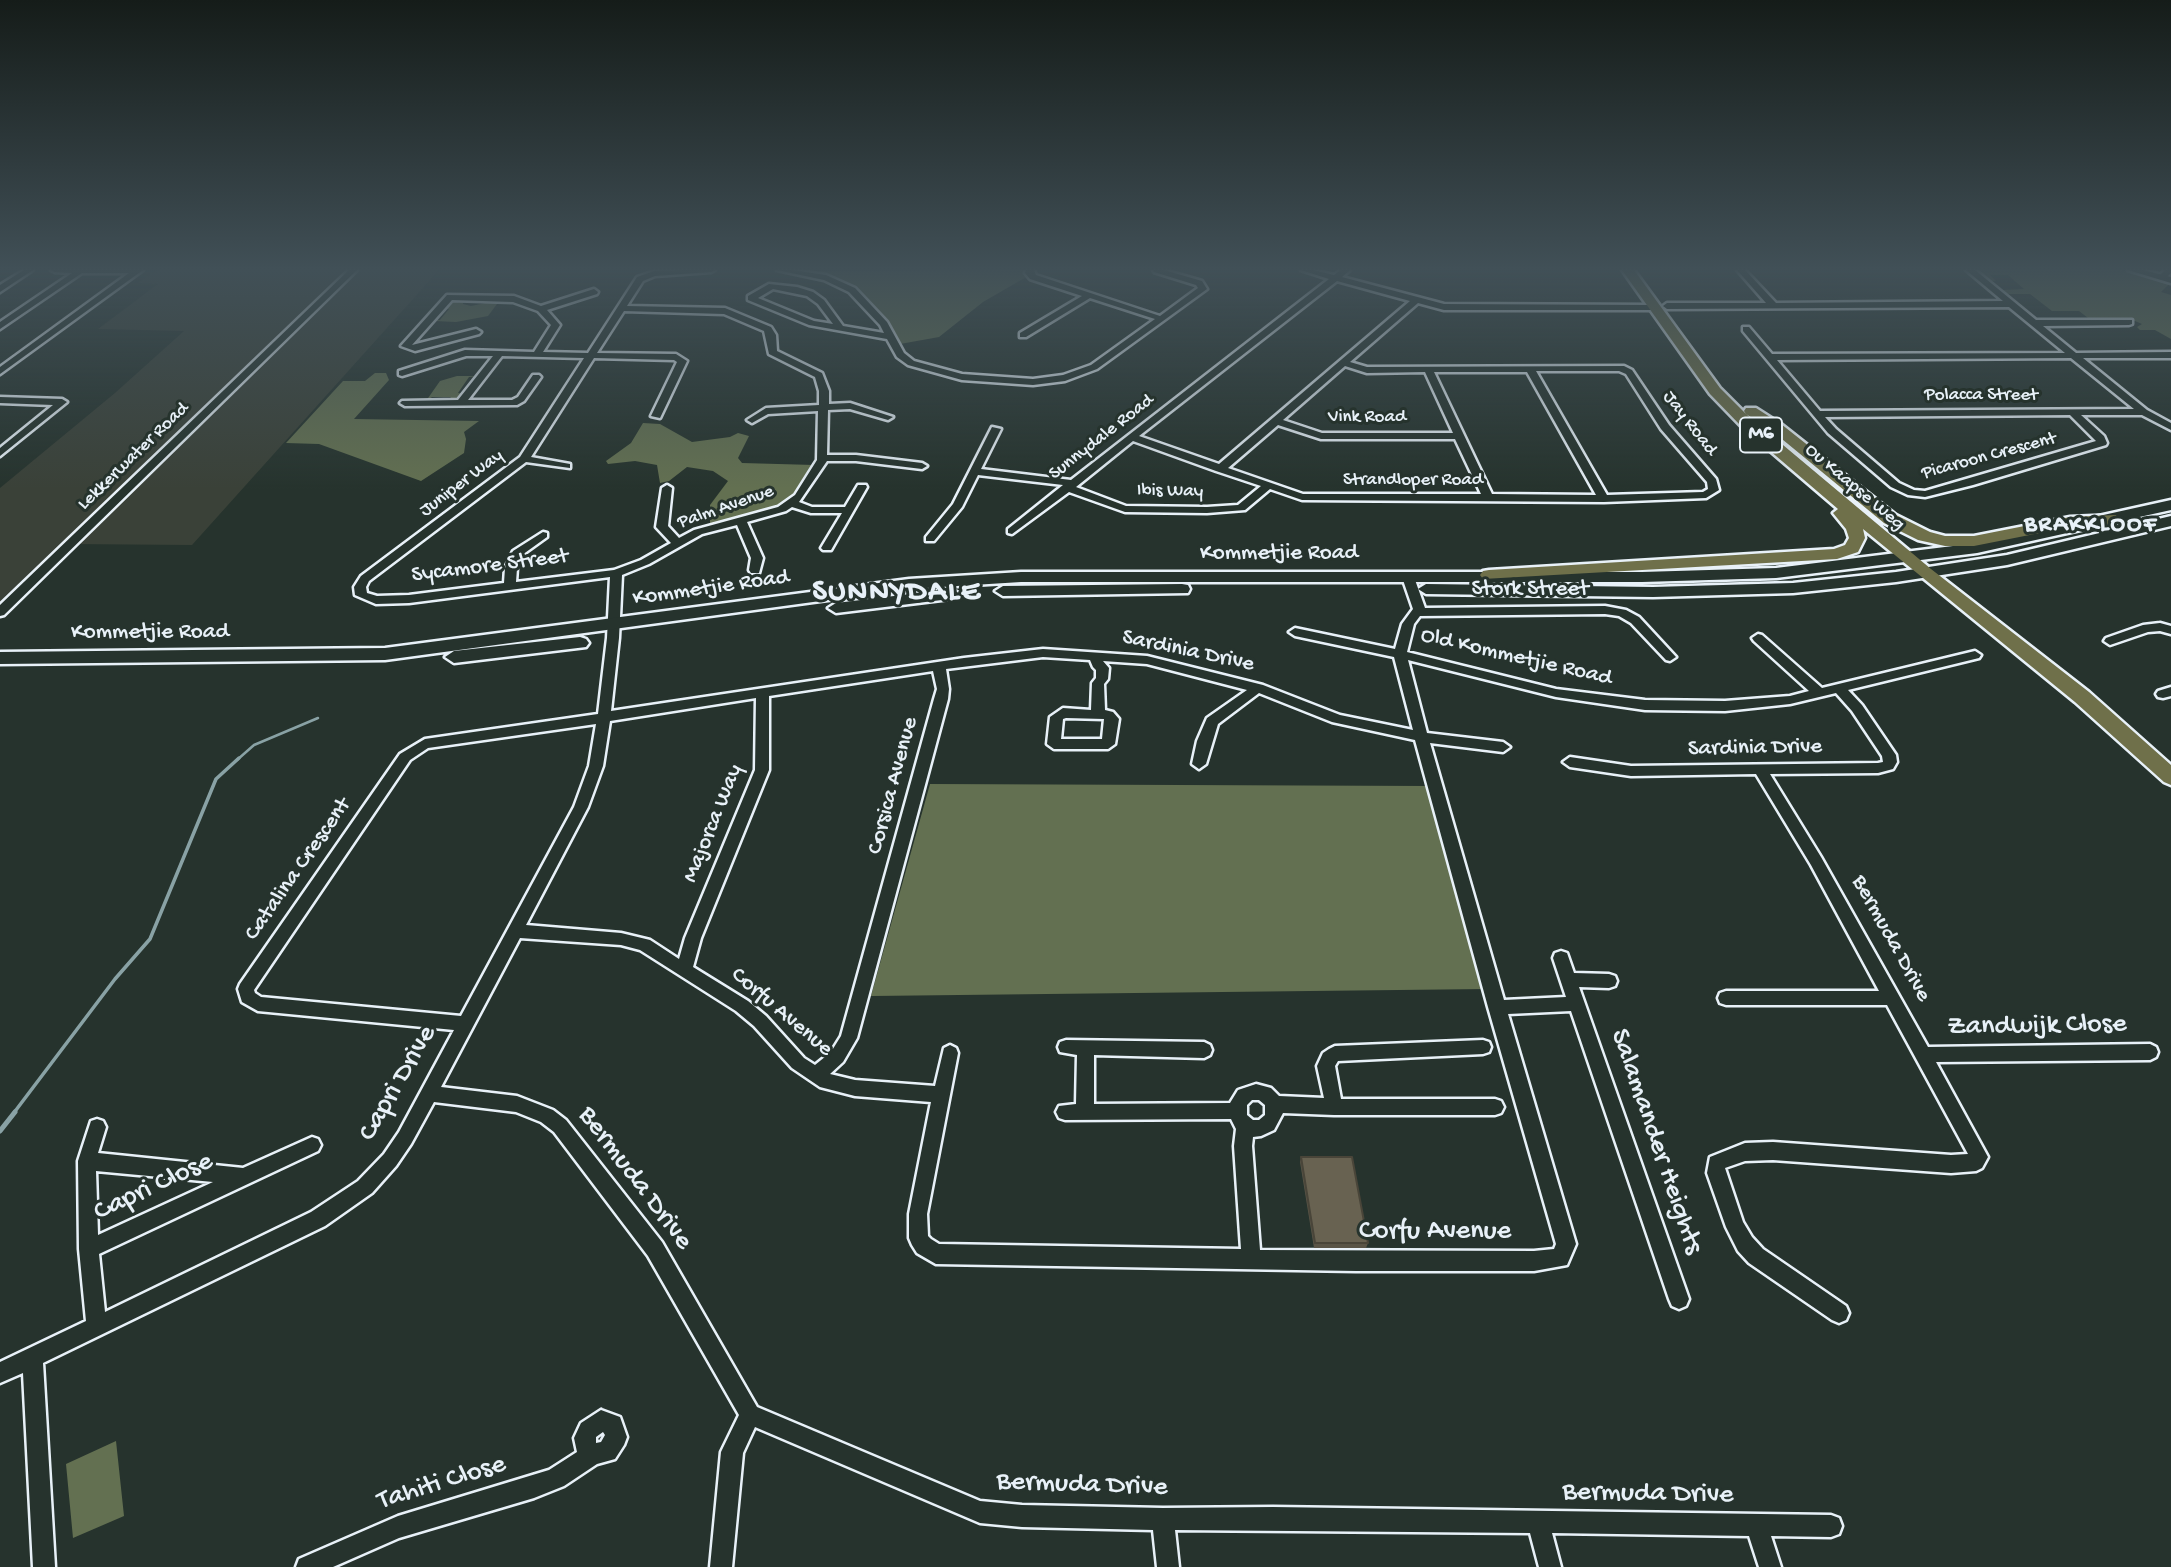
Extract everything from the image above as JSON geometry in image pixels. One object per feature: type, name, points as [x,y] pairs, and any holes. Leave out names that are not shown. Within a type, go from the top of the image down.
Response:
[{"type":"main road","name":"Ou Kaapse Weg","points":[[1684,343],[1715,391],[1922,565]]},
{"type":"main road","points":[[1749,417],[1776,427],[1890,519],[1924,536],[1945,541],[1974,541],[2070,522],[2110,519]]},
{"type":"main road","points":[[1489,575],[1827,555],[1852,548],[1856,543],[1856,533],[1849,521],[1778,457],[1749,417]]},
{"type":"main road","name":"Kommetjie Road","points":[[0,658],[385,654],[413,659],[486,655],[613,631],[976,592],[1410,583],[1724,590],[1793,588],[1922,565],[2171,505]]},
{"type":"main road","name":"Kommetjie Road","points":[[1410,583],[1489,575],[1642,577],[1776,573],[2007,560],[2171,521]]},
{"type":"main road","name":"M6","points":[[1922,565],[2081,697],[2171,777]]},
{"type":"street","points":[[0,371],[38,343]]},
{"type":"street","name":"Lekkerwater Road","points":[[0,612],[278,343]]},
{"type":"street","points":[[408,343],[406,346],[415,348],[434,343]]},
{"type":"street","points":[[538,354],[546,343]]},
{"type":"street","name":"Juniper Way","points":[[370,599],[360,593],[365,579],[524,459],[600,343]]},
{"type":"street","name":"Palm Avenue","points":[[616,573],[645,562],[705,530],[792,503],[806,487],[822,458],[824,407],[821,377],[772,352],[772,343]]},
{"type":"street","points":[[895,343],[903,358],[924,367],[962,377],[1033,382],[1065,378],[1085,371],[1127,343]]},
{"type":"street","name":"Sunnydale Road","points":[[1012,531],[1251,343]]},
{"type":"street","points":[[1220,469],[1366,343]]},
{"type":"street","name":"Picaroon Crescent","points":[[1758,343],[1841,440],[1895,485],[1907,491],[1922,494],[1969,483],[2102,443],[2072,412]]},
{"type":"street","points":[[2060,343],[2144,412],[2171,427]]},
{"type":"street","points":[[461,403],[500,353]]},
{"type":"street","points":[[402,373],[457,354],[664,356],[680,360],[656,416]]},
{"type":"street","points":[[1770,357],[2169,356]]},
{"type":"street","points":[[1343,363],[1367,370],[1530,369],[1604,499]]},
{"type":"street","name":"Jay Road","points":[[1530,369],[1612,366],[1629,372],[1660,419],[1712,481],[1714,490],[1706,495]]},
{"type":"street","points":[[1428,369],[1488,498]]},
{"type":"street","points":[[405,403],[514,403],[521,399],[536,377]]},
{"type":"street","points":[[0,400],[62,402],[0,453]]},
{"type":"street","points":[[752,420],[766,411],[853,406],[888,417]]},
{"type":"street","name":"Polacca Street","points":[[1818,414],[2144,412]]},
{"type":"street","name":"Vink Road","points":[[1277,421],[1321,436],[1460,436]]},
{"type":"street","points":[[930,539],[958,505],[996,429]]},
{"type":"street","name":"Strandloper Road","points":[[1131,437],[1302,498],[1604,499],[1706,495]]},
{"type":"street","points":[[0,442],[14,442]]},
{"type":"street","points":[[822,458],[864,459],[922,466]]},
{"type":"street","points":[[524,459],[566,466]]},
{"type":"street","name":"Ibis Way","points":[[976,472],[1070,485],[1125,509],[1241,508],[1268,486]]},
{"type":"street","points":[[827,548],[862,487]]},
{"type":"street","points":[[667,488],[662,527],[677,543]]},
{"type":"street","points":[[792,503],[811,510],[849,510]]},
{"type":"street","points":[[740,520],[757,558],[755,570]]},
{"type":"street","points":[[510,587],[515,556],[523,547],[543,535]]},
{"type":"street","points":[[613,631],[616,573]]},
{"type":"street","name":"Sycamore Street","points":[[370,599],[409,599],[616,573]]},
{"type":"street","points":[[1400,654],[1408,624],[1414,614],[1420,612],[1410,583]]},
{"type":"street","name":"Stork Street","points":[[1420,612],[1616,612],[1642,625],[1670,657]]},
{"type":"street","points":[[2110,642],[2147,628],[2170,629]]},
{"type":"street","name":"Capri Drive","points":[[0,1373],[299,1229],[346,1202],[373,1179],[397,1151],[581,807],[596,766],[613,631]]},
{"type":"street","name":"Old Kommetjie Road","points":[[1295,632],[1400,654],[1556,693],[1626,703],[1725,706],[1790,700],[1975,655]]},
{"type":"street","points":[[1758,638],[1821,692]]},
{"type":"street","name":"Sardinia Drive","points":[[939,667],[1019,654],[1097,660],[1147,660],[1258,688],[1324,715],[1422,737],[1503,747]]},
{"type":"street","name":"Corfu Avenue","points":[[950,1053],[918,1214],[919,1238],[931,1251],[946,1256],[1534,1261],[1563,1256],[1566,1244],[1496,1007],[1400,654]]},
{"type":"street","points":[[1097,660],[1091,677],[1098,682],[1098,714]]},
{"type":"street","points":[[604,717],[939,667]]},
{"type":"street","name":"Corsica Avenue","points":[[816,1075],[837,1057],[849,1038],[941,699],[943,689],[939,667]]},
{"type":"street","points":[[1199,764],[1212,721],[1258,688]]},
{"type":"street","name":"Sardinia Drive","points":[[1570,762],[1631,771],[1878,768],[1890,762],[1889,755],[1857,708],[1839,688]]},
{"type":"street","name":"Majorca Way","points":[[684,969],[692,938],[762,771],[763,692]]},
{"type":"street","name":"Catalina Crescent","points":[[466,1024],[258,1004],[248,998],[247,989],[405,757],[417,747],[604,717]]},
{"type":"street","name":"Bermuda Drive","points":[[1760,769],[1816,861],[1979,1155],[1976,1162],[1903,1162],[1834,1154],[1773,1151],[1745,1153],[1715,1164],[1735,1227],[1745,1244],[1756,1256],[1839,1312]]},
{"type":"street","name":"Corfu Avenue","points":[[515,931],[634,942],[662,954],[742,1006],[760,1021],[798,1063],[834,1084],[942,1095]]},
{"type":"street","name":"Salamander Heights","points":[[1561,958],[1679,1299]]},
{"type":"street","points":[[1569,980],[1609,981]]},
{"type":"street","points":[[1726,998],[1892,998]]},
{"type":"street","points":[[1496,1007],[1577,1004]]},
{"type":"street","points":[[1334,1107],[1326,1066],[1329,1058],[1335,1054],[1483,1046]]},
{"type":"street","points":[[1066,1047],[1204,1050]]},
{"type":"street","points":[[1085,1112],[1086,1048]]},
{"type":"street","name":"Zandwijk Close","points":[[1924,1055],[2150,1052]]},
{"type":"street","points":[[1065,1112],[1241,1118],[1262,1127],[1274,1119],[1274,1104],[1268,1096],[1253,1092],[1240,1098],[1241,1118],[1251,1257]]},
{"type":"street","name":"Bermuda Drive","points":[[429,1093],[517,1104],[547,1116],[560,1126],[655,1249],[750,1414],[980,1512],[1163,1519],[1273,1517],[1831,1526]]},
{"type":"street","points":[[1274,1104],[1334,1107],[1495,1107]]},
{"type":"street","name":"Capri Close","points":[[96,1326],[89,1249],[87,1161],[97,1127]]},
{"type":"street","name":"Capri Close","points":[[89,1249],[312,1144]]},
{"type":"street","name":"Capri Close","points":[[87,1161],[243,1177]]},
{"type":"street","points":[[32,1357],[44,1567]]},
{"type":"street","points":[[721,1567],[732,1452],[750,1414]]},
{"type":"street","name":"Tahiti Close","points":[[307,1567],[398,1527],[534,1487],[556,1478],[593,1454]]},
{"type":"street","points":[[1163,1519],[1168,1567]]},
{"type":"street","points":[[1538,1523],[1550,1567]]},
{"type":"street","points":[[1757,1526],[1770,1567]]},
{"type":"shaded area","points":[[171,343],[373,343],[192,545],[70,544],[0,612],[0,488]]},
{"type":"green space","points":[[375,373],[386,373],[389,380],[354,419],[479,421],[464,432],[464,453],[421,481],[319,444],[286,443],[343,381],[365,381]]},
{"type":"green space","points":[[457,376],[478,376],[469,377],[458,393],[465,394],[459,399],[448,401],[451,397],[432,397],[426,401],[440,381]]},
{"type":"green space","points":[[643,423],[660,424],[692,442],[730,437],[738,433],[749,436],[738,458],[742,463],[814,465],[794,497],[778,506],[710,525],[710,505],[728,481],[713,471],[687,467],[669,481],[660,483],[657,465],[635,461],[608,464],[606,461],[631,443]]},
{"type":"green space","points":[[930,784],[1427,786],[1486,989],[871,996]]},
{"type":"green space","points":[[116,1441],[124,1516],[73,1538],[66,1464]]},
{"type":"building","points":[[1301,1157],[1352,1157],[1368,1243],[1315,1243]]},
{"type":"waterway","points":[[237,760],[254,745],[318,718]]},
{"type":"waterway","points":[[13,1114],[115,979],[150,939],[216,779],[239,758]]},
{"type":"waterway","points":[[0,1131],[15,1112]]},
{"type":"district","name":"BRAKKLOOF","points":[[2091,526]]},
{"type":"district","name":"SUNNYDALE","points":[[897,594]]}]
